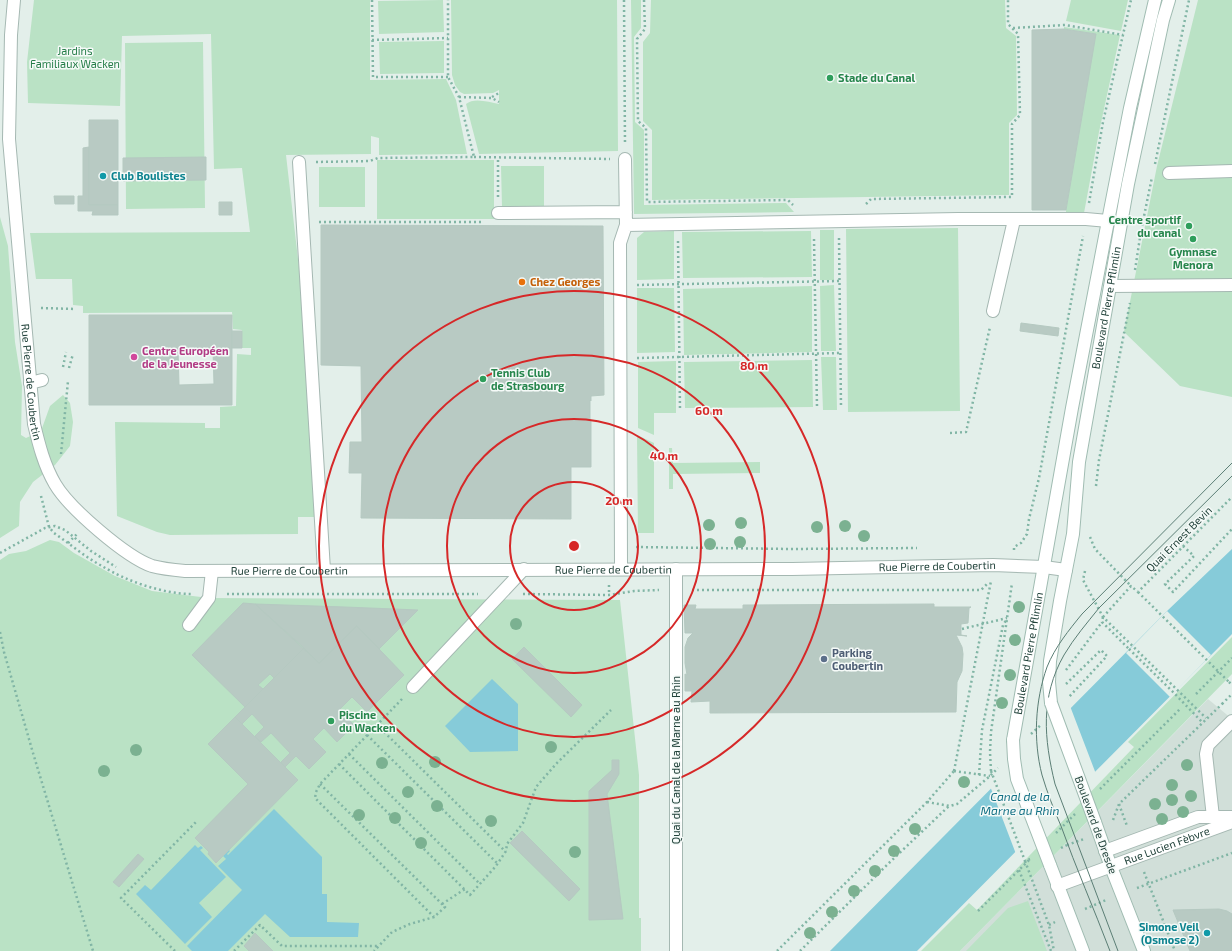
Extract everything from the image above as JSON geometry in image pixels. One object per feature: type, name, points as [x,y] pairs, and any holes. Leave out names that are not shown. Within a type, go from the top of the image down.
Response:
[{"type":"street","name":"Rue Pierre de Coubertin","points":[[14,0],[11,43],[9,139],[24,308],[36,382],[34,424],[44,462],[60,492],[89,522],[128,553],[151,566],[185,571],[792,569],[993,565],[1044,567]]},
{"type":"street","name":"Boulevard Pierre Pflimlin","points":[[1058,886],[1017,779],[1013,740],[1108,221],[1130,108],[1155,0]]},
{"type":"street","name":"Boulevard Pierre Pflimlin","points":[[1051,701],[1049,682],[1050,661],[1073,534],[1079,462],[1128,184],[1162,20],[1169,0]]},
{"type":"street","points":[[621,569],[620,243],[626,225],[626,159]]},
{"type":"street","points":[[299,162],[324,570]]},
{"type":"street","points":[[1168,172],[1232,171]]},
{"type":"street","points":[[498,212],[626,212]]},
{"type":"street","points":[[626,225],[1086,219],[1108,221]]},
{"type":"street","points":[[993,311],[1014,220]]},
{"type":"street","points":[[1111,286],[1232,285]]},
{"type":"street","points":[[1044,567],[1066,570]]},
{"type":"street","name":"Quai du Canal de la Marne au Rhin","points":[[676,569],[676,951]]},
{"type":"street","points":[[413,687],[524,570]]},
{"type":"street","points":[[189,625],[209,598],[212,571]]},
{"type":"street","name":"Boulevard de Dresde","points":[[1051,701],[1105,851],[1144,951]]},
{"type":"street","points":[[1213,817],[1206,754],[1208,745],[1232,721]]},
{"type":"street","name":"Rue Lucien Fèbvre","points":[[1105,851],[1198,817],[1232,817]]},
{"type":"street","name":"Rue Lucien Fèbvre","points":[[1058,886],[1232,822]]},
{"type":"street","points":[[1058,886],[1083,951]]},
{"type":"path","points":[[372,0],[373,77],[448,77]]},
{"type":"path","points":[[448,0],[448,77],[459,97],[474,157]]},
{"type":"path","points":[[299,162],[370,161],[378,158],[474,157],[626,159],[624,0]]},
{"type":"path","points":[[644,0],[644,29],[638,39],[638,121],[646,128],[647,202],[788,200],[796,207]]},
{"type":"path","points":[[864,206],[871,199],[1012,197],[1012,124],[1020,115],[1018,34],[1008,24],[1008,0]]},
{"type":"path","points":[[1054,951],[1049,924],[991,771],[991,732],[1008,618],[1014,566],[1014,547],[1021,543],[1027,534],[1029,519],[1040,478],[1103,122],[1131,0]]},
{"type":"path","points":[[1013,28],[1064,25],[1123,35]]},
{"type":"path","points":[[372,40],[448,38]]},
{"type":"path","points":[[492,98],[499,93]]},
{"type":"path","points":[[459,97],[492,98],[499,102]]},
{"type":"path","points":[[303,222],[498,222],[498,158]]},
{"type":"path","points":[[814,222],[817,407]]},
{"type":"path","points":[[838,222],[841,407]]},
{"type":"path","points":[[678,225],[680,410]]},
{"type":"path","points":[[620,286],[839,281]]},
{"type":"path","points":[[24,308],[76,309]]},
{"type":"path","points":[[950,433],[966,432],[993,311]]},
{"type":"path","points":[[63,367],[66,352]]},
{"type":"path","points":[[620,358],[816,355],[840,353]]},
{"type":"path","points":[[69,368],[73,354]]},
{"type":"path","points":[[60,461],[68,381]]},
{"type":"path","name":"Quai Ernest Bevin","points":[[1138,592],[1232,497]]},
{"type":"path","points":[[68,542],[89,522]]},
{"type":"path","points":[[0,553],[49,527]]},
{"type":"path","points":[[1184,546],[1194,556],[1165,584],[1173,592],[1232,529]]},
{"type":"path","points":[[1089,544],[1090,537],[1095,549],[1232,685]]},
{"type":"path","points":[[777,951],[927,802],[954,771],[993,565]]},
{"type":"path","points":[[1086,566],[1083,580],[1103,617],[1132,646],[1202,722]]},
{"type":"path","points":[[1066,671],[1102,622],[1103,617],[1131,586]]},
{"type":"path","points":[[962,629],[1008,618]]},
{"type":"path","points":[[979,775],[982,730],[1003,625],[1008,618]]},
{"type":"path","points":[[1102,622],[1175,692],[1206,718]]},
{"type":"path","points":[[0,632],[4,652],[33,752],[93,951]]},
{"type":"path","points":[[1062,682],[1063,687],[1101,650],[1107,656],[1065,701]]},
{"type":"path","points":[[1196,694],[1232,658]]},
{"type":"path","points":[[413,687],[320,784],[316,792],[316,798],[434,917]]},
{"type":"path","points":[[1119,804],[1222,704]]},
{"type":"path","points":[[339,764],[470,895],[498,864],[506,852],[507,844],[523,822],[536,787],[556,764],[611,710]]},
{"type":"path","points":[[1028,738],[1044,722]]},
{"type":"path","points":[[377,725],[506,852]]},
{"type":"path","points":[[367,735],[498,864]]},
{"type":"path","points":[[348,754],[480,884]]},
{"type":"path","points":[[800,951],[889,863],[950,806],[956,804],[990,776],[954,771]]},
{"type":"path","points":[[320,784],[445,907],[434,917],[410,924],[392,932],[374,951]]},
{"type":"path","points":[[927,802],[950,806]]},
{"type":"path","points":[[175,951],[121,898],[197,821]]},
{"type":"path","points":[[1049,924],[1122,894],[1232,853]]},
{"type":"path","points":[[1019,870],[1051,951]]},
{"type":"path","points":[[1149,884],[1175,951]]},
{"type":"path","points":[[442,904],[465,889]]},
{"type":"path","points":[[234,951],[260,925],[282,946],[379,946]]},
{"type":"shaded area","points":[[1208,699],[1232,719],[1232,951],[960,951]]},
{"type":"green space","name":"Jardins Familiaux Wacken","points":[[34,0],[370,0],[370,80],[446,79],[456,100],[467,154],[379,155],[379,138],[371,136],[371,154],[286,155],[304,311],[315,517],[298,517],[298,534],[170,535],[157,532],[117,516],[115,422],[205,423],[205,428],[220,428],[220,407],[236,406],[237,354],[251,355],[251,348],[242,348],[242,330],[233,329],[232,312],[83,313],[83,306],[73,305],[72,279],[36,279],[30,233],[250,232],[242,168],[214,169],[211,34],[122,36],[120,106],[28,103],[27,62]]},
{"type":"green space","points":[[443,0],[444,32],[379,34],[378,1]]},
{"type":"green space","points":[[451,0],[617,0],[618,151],[479,154],[466,104],[477,100],[499,104],[499,90],[493,93],[464,94],[460,92],[455,85],[452,75]]},
{"type":"green space","points":[[631,0],[641,0],[641,28],[634,37],[635,122],[644,130],[644,205],[786,203],[794,212],[634,214]]},
{"type":"green space","name":"Stade du Canal","points":[[651,0],[1005,0],[1006,28],[1016,36],[1017,115],[1009,123],[1009,195],[652,200],[652,130],[643,121],[643,42],[650,33]]},
{"type":"green space","points":[[1071,0],[1128,0],[1121,31],[1066,21]]},
{"type":"green space","name":"Centre sportif du canal","points":[[1198,0],[1232,0],[1232,397],[1180,386],[1124,332],[1157,166]]},
{"type":"green space","points":[[1064,27],[1120,35],[1099,132],[1084,213],[1066,214],[1066,210],[1095,34],[1064,29]]},
{"type":"green space","points":[[444,41],[444,73],[380,74],[379,42]]},
{"type":"green space","points":[[203,42],[205,208],[126,209],[125,43]]},
{"type":"green space","points":[[377,160],[494,160],[494,219],[377,219]]},
{"type":"green space","points":[[501,166],[544,166],[544,208],[502,207]]},
{"type":"green space","points":[[319,167],[365,167],[365,207],[319,207]]},
{"type":"green space","points":[[0,217],[8,246],[15,342],[22,386],[21,435],[26,438],[41,431],[50,406],[63,395],[70,403],[73,422],[70,446],[55,465],[33,482],[20,502],[19,526],[0,538]]},
{"type":"green space","points":[[958,228],[960,411],[848,412],[846,229]]},
{"type":"green space","points":[[820,230],[834,230],[834,280],[820,280]]},
{"type":"green space","points":[[674,231],[674,279],[637,280],[637,238],[644,232]]},
{"type":"green space","points":[[811,231],[812,277],[683,278],[682,232]]},
{"type":"green space","points":[[834,285],[836,351],[821,351],[820,286]]},
{"type":"green space","points":[[812,286],[812,352],[684,355],[683,289]]},
{"type":"green space","points":[[637,288],[674,288],[675,352],[637,353]]},
{"type":"green space","points":[[821,357],[836,357],[837,410],[823,410]]},
{"type":"green space","points":[[812,360],[813,407],[685,408],[684,362]]},
{"type":"green space","points":[[676,361],[676,413],[654,413],[654,435],[638,428],[638,362]]},
{"type":"green space","points":[[637,435],[654,443],[654,533],[638,533]]},
{"type":"green space","points":[[669,448],[672,448],[673,463],[760,462],[760,473],[673,474],[673,489],[669,489]]},
{"type":"green space","name":"Piscine du Wacken","points":[[50,540],[59,542],[74,553],[115,576],[152,591],[209,598],[620,600],[639,775],[639,918],[641,918],[641,951],[0,951],[0,560],[9,554],[26,551]]},
{"type":"green space","points":[[1232,637],[1232,674],[960,951],[921,951],[969,903],[977,910],[1134,747],[1128,742]]},
{"type":"green space","points":[[1028,901],[1047,951],[966,951],[1008,908]]},
{"type":"water","name":"Canal de la Marne au Rhin","points":[[1232,549],[1232,634],[917,951],[830,951],[1167,611]]},
{"type":"water","points":[[492,679],[518,704],[518,751],[470,752],[445,726]]},
{"type":"water","points":[[274,809],[322,857],[322,894],[327,894],[327,922],[359,923],[358,937],[290,937],[265,914],[228,951],[192,951],[187,946],[242,890],[218,866],[226,859],[222,855],[228,849],[230,851],[227,854],[228,855]]},
{"type":"water","points":[[195,845],[198,848],[201,846],[203,848],[200,850],[226,877],[199,903],[212,917],[185,944],[136,894],[145,885],[151,890]]},
{"type":"pier","points":[[1167,611],[1211,655],[1170,697],[1126,653]]},
{"type":"pier","points":[[1070,706],[1096,774],[1016,854],[990,786]]},
{"type":"building","points":[[1064,29],[1096,34],[1066,210],[1032,210],[1032,30]]},
{"type":"building","name":"Club Boulistes","points":[[89,120],[118,120],[118,205],[89,205]]},
{"type":"building","points":[[89,147],[89,205],[118,205],[118,215],[92,215],[93,211],[78,211],[78,196],[83,196],[83,148]]},
{"type":"building","points":[[206,157],[206,180],[123,181],[123,158]]},
{"type":"building","points":[[54,196],[74,196],[74,204],[55,204]]},
{"type":"building","points":[[219,202],[232,202],[232,215],[219,215]]},
{"type":"building","name":"Tennis Club de Strasbourg","points":[[321,225],[603,226],[604,395],[591,396],[591,401],[590,400],[591,467],[571,467],[571,519],[361,518],[362,473],[349,473],[350,442],[362,442],[361,366],[321,365]]},
{"type":"building","name":"Centre Européen de la Jeunesse","points":[[89,315],[232,315],[232,405],[89,405]],"holes":[[[178,350],[213,350],[214,384],[179,385]]]},
{"type":"building","points":[[1021,323],[1059,328],[1058,336],[1020,331]]},
{"type":"building","points":[[232,331],[242,331],[242,348],[232,348]]},
{"type":"building","points":[[243,603],[255,604],[304,648],[274,678],[270,674],[258,685],[263,689],[245,707],[192,655]]},
{"type":"building","points":[[255,604],[418,610],[379,649],[357,626],[319,663]]},
{"type":"building","name":"Parking Coubertin","points":[[934,604],[934,607],[971,607],[969,608],[968,623],[961,624],[961,635],[967,636],[956,635],[962,647],[963,654],[962,671],[957,682],[956,712],[710,713],[710,701],[691,702],[692,691],[685,691],[685,674],[687,675],[685,647],[688,638],[693,633],[685,633],[684,605],[696,605],[695,609],[743,609],[743,605]]},
{"type":"building","points":[[357,626],[404,675],[367,712],[352,697],[339,710],[354,725],[337,742],[324,728],[313,739],[326,752],[309,769],[296,756],[285,767],[281,762],[290,753],[271,733],[261,742],[255,736],[264,727],[252,714],[242,724],[235,717],[304,648],[319,663]]},
{"type":"building","points":[[524,647],[582,705],[571,717],[512,659]]},
{"type":"building","points":[[235,717],[298,780],[216,863],[208,854],[209,852],[195,838],[248,784],[208,744]]},
{"type":"building","points":[[612,760],[619,760],[619,774],[607,794],[623,919],[589,920],[589,791],[612,770]]},
{"type":"building","points":[[522,831],[580,889],[569,901],[510,843]]},
{"type":"building","points":[[138,854],[144,859],[119,887],[113,882]]},
{"type":"building","name":"Simone Veil (Osmose 2)","points":[[1219,909],[1232,914],[1232,951],[1190,951],[1173,910]]},
{"type":"building","points":[[255,933],[273,951],[249,951],[244,946]]},
{"type":"tram line","points":[[1110,951],[1053,807],[1042,775],[1036,734],[1038,707],[1043,680],[1047,667],[1058,646],[1082,614],[1232,463]]},
{"type":"tram line","points":[[1118,951],[1055,784],[1048,751],[1046,718],[1051,687],[1056,671],[1064,655],[1099,608],[1232,476]]},
{"type":"place","name":"Stade du Canal","points":[[830,78]]},
{"type":"place","name":"Club Boulistes","points":[[103,176]]},
{"type":"place","name":"Centre sportif du canal","points":[[1189,226]]},
{"type":"place","name":"Gymnase Menora","points":[[1193,239]]},
{"type":"place","name":"Chez Georges","points":[[522,282]]},
{"type":"place","name":"Centre Européen de la Jeunesse","points":[[134,357]]},
{"type":"place","name":"Tennis Club de Strasbourg","points":[[483,379]]},
{"type":"place","name":"Parking Coubertin","points":[[824,659]]},
{"type":"place","name":"Piscine du Wacken","points":[[331,721]]},
{"type":"place","name":"Simone Veil (Osmose 2)","points":[[1207,933]]}]
